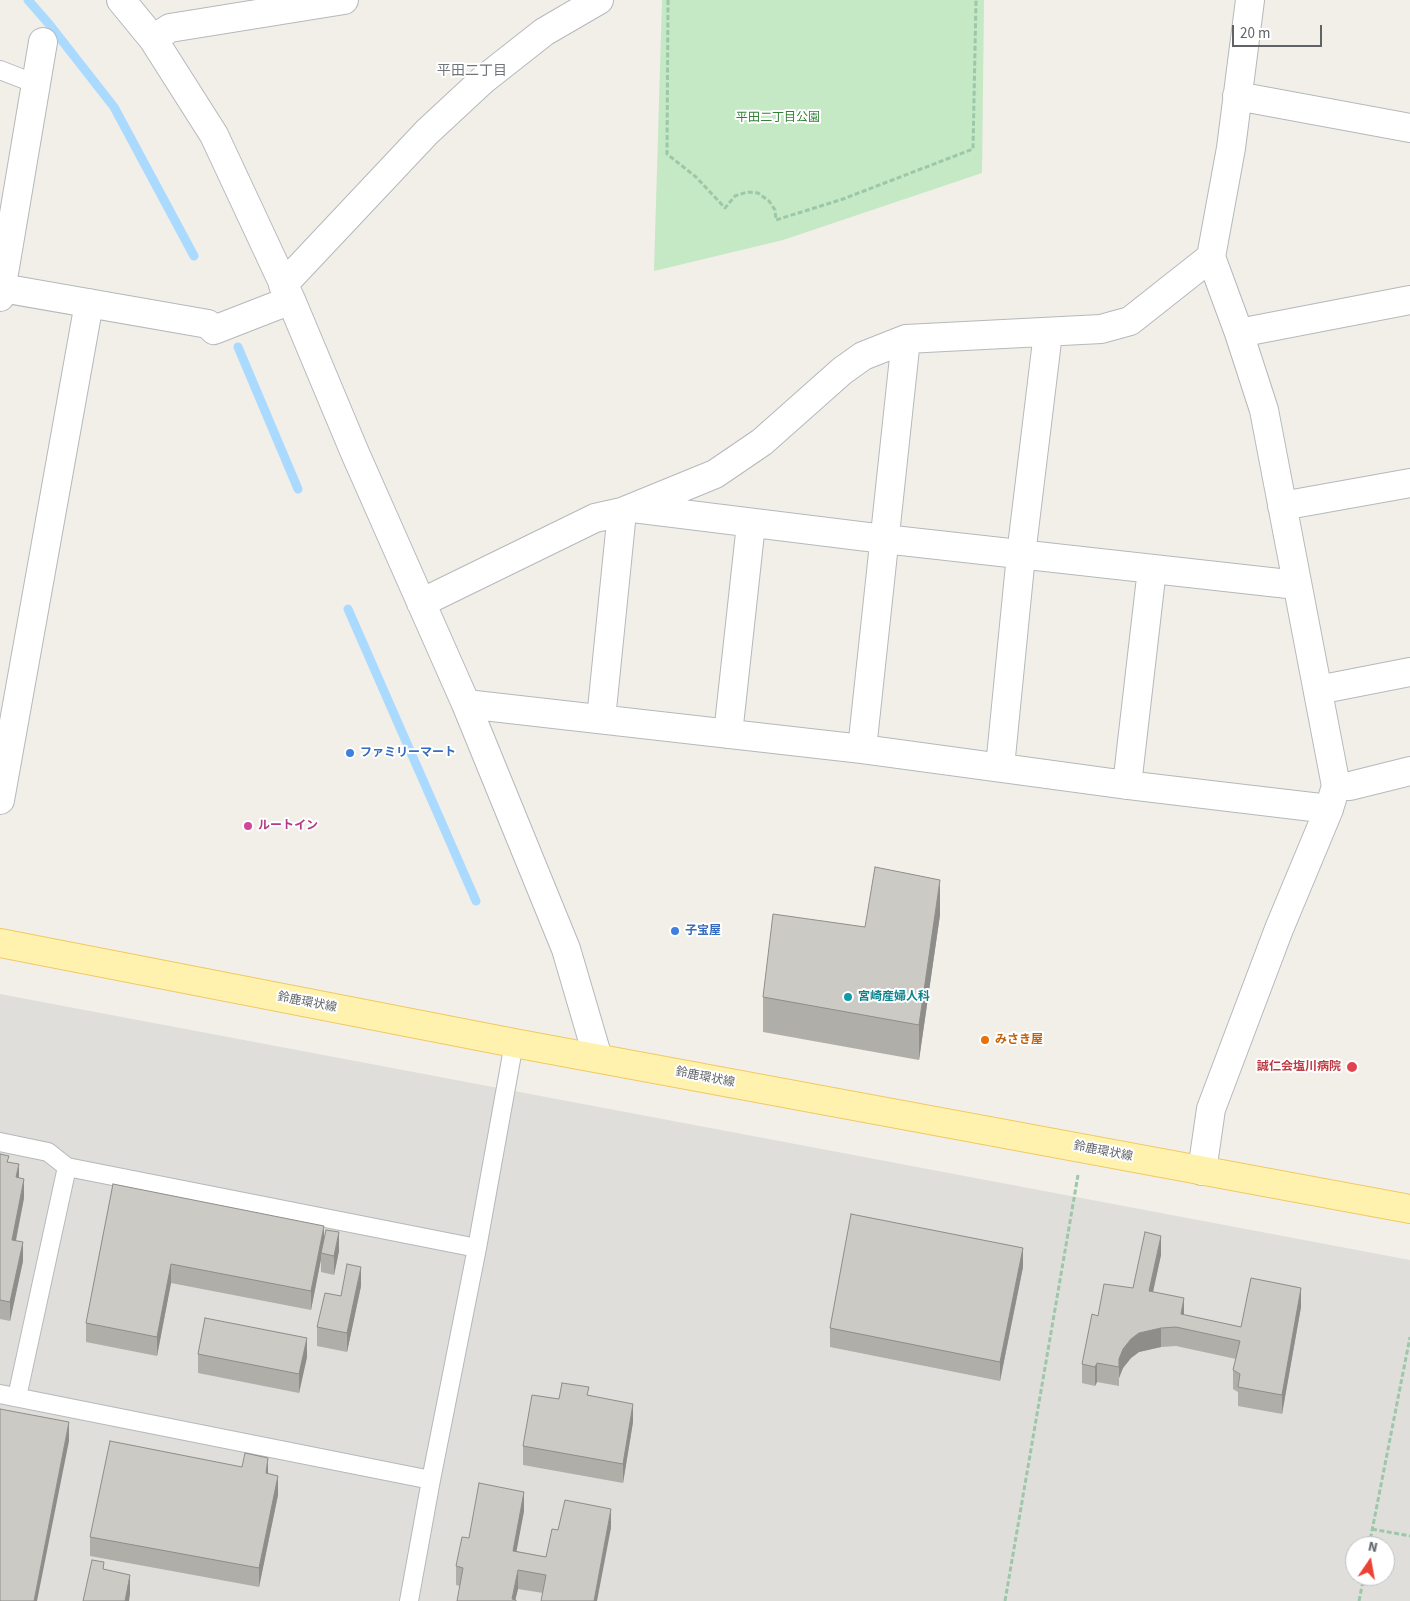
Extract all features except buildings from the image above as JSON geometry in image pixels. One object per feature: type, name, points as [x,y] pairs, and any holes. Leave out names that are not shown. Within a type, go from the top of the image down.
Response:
[{"type":"main road","name":"鈴鹿環状線","points":[[0,943],[514,1043],[1410,1209]]},
{"type":"street","points":[[121,0],[152,39],[214,135],[287,293],[466,704],[566,949],[598,1058]]},
{"type":"street","points":[[152,39],[170,28],[344,0]]},
{"type":"street","points":[[43,42],[1,292],[89,303],[208,324],[214,330],[287,293],[427,132],[483,80],[544,32],[599,0]]},
{"type":"street","points":[[1202,1170],[1211,1109],[1279,929],[1332,797],[1318,690],[1264,410],[1239,333],[1211,257],[1231,148],[1250,0]]},
{"type":"street","points":[[1237,96],[1410,128]]},
{"type":"street","points":[[421,603],[595,518],[627,510],[715,474],[762,442],[842,371],[864,356],[906,339],[1101,329],[1130,321],[1211,257]]},
{"type":"street","points":[[1239,333],[1410,301]]},
{"type":"street","points":[[0,800],[89,303]]},
{"type":"street","points":[[1000,768],[1021,554],[1048,332]]},
{"type":"street","points":[[862,749],[906,339]]},
{"type":"street","points":[[1282,506],[1410,483]]},
{"type":"street","points":[[627,510],[1297,585]]},
{"type":"street","points":[[601,719],[627,510]]},
{"type":"street","points":[[728,734],[751,524]]},
{"type":"street","points":[[1127,785],[1152,569]]},
{"type":"street","points":[[1318,690],[1410,672]]},
{"type":"street","points":[[466,704],[862,749],[1127,785],[1332,797],[1350,786],[1410,771]]},
{"type":"lane","points":[[0,70],[36,84]]},
{"type":"lane","points":[[409,1601],[477,1248],[514,1043]]},
{"type":"lane","points":[[0,1142],[48,1152],[67,1167],[477,1248]]},
{"type":"lane","points":[[67,1167],[8,1395],[431,1480]]},
{"type":"path","points":[[668,0],[666,154],[696,177],[725,208],[735,196],[747,192],[758,193],[769,201],[775,210],[776,220],[843,199],[973,149],[976,0]]},
{"type":"path","points":[[1005,1601],[1083,1148]]},
{"type":"path","points":[[1371,1536],[1410,1338]]},
{"type":"path","points":[[1372,1529],[1410,1536]]},
{"type":"path","points":[[1359,1601],[1362,1586]]},
{"type":"shaded area","points":[[0,994],[1410,1260],[1410,1601],[0,1601]]},
{"type":"green space","name":"平田二丁目公園","points":[[662,0],[984,0],[982,173],[783,240],[654,271]]},
{"type":"waterway","points":[[28,0],[114,107],[194,256]]},
{"type":"waterway","points":[[238,347],[298,489]]},
{"type":"waterway","points":[[348,609],[476,901]]},
{"type":"place","name":"ファミリーマート","points":[[350,753]]},
{"type":"place","name":"ルートイン","points":[[248,826]]},
{"type":"place","name":"子宝屋","points":[[675,931]]},
{"type":"place","name":"宮崎産婦人科","points":[[848,997]]},
{"type":"place","name":"みさき屋","points":[[985,1040]]},
{"type":"place","name":"誠仁会塩川病院","points":[[1352,1067]]},
{"type":"district","name":"平田二丁目","points":[[472,72]]}]
